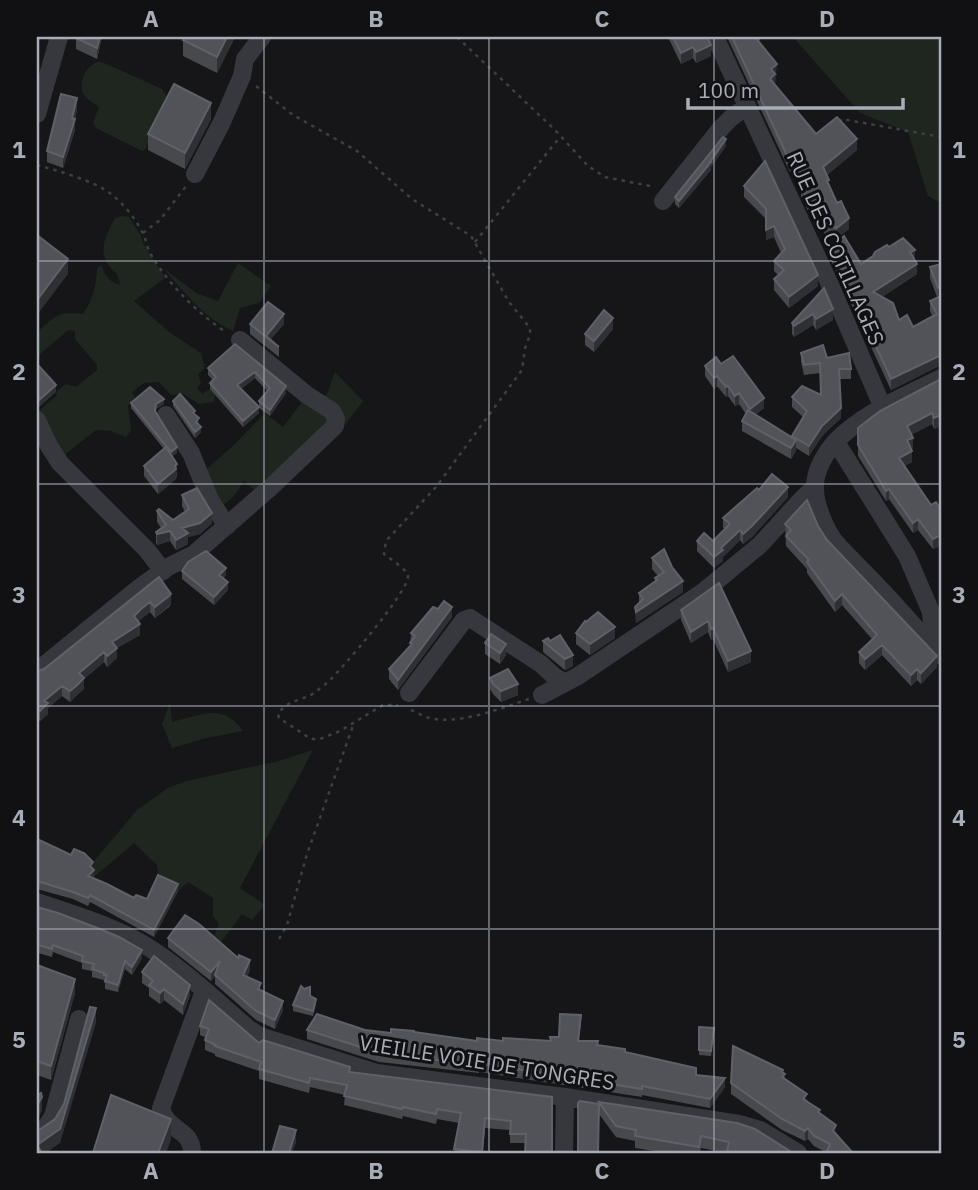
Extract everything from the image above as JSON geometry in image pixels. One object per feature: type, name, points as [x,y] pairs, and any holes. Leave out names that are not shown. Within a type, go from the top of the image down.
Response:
[{"type":"street","points":[[37,114],[59,37]]},
{"type":"street","points":[[195,174],[242,76],[245,59],[262,37]]},
{"type":"street","name":"RUE DES COTILLAGES","points":[[715,37],[831,288],[883,408]]},
{"type":"street","points":[[667,195],[726,123],[747,106]]},
{"type":"street","points":[[37,671],[163,571],[194,554],[335,426],[336,419],[332,411],[307,395],[240,340]]},
{"type":"street","points":[[938,653],[835,541],[821,516],[814,488],[825,456],[853,427],[883,408],[941,379]]},
{"type":"street","points":[[166,415],[191,453],[210,500],[227,526]]},
{"type":"street","points":[[37,420],[60,463],[147,550],[163,571]]},
{"type":"street","points":[[836,442],[907,555],[931,612],[938,653]]},
{"type":"street","points":[[541,695],[578,676],[704,592],[760,545],[814,488]]},
{"type":"street","points":[[409,693],[464,620],[470,618],[565,682]]},
{"type":"street","name":"VIEILLE VOIE DE TONGRES","points":[[37,902],[104,925],[141,943],[165,959],[260,1036],[377,1073],[565,1097],[739,1124],[760,1130],[798,1153]]},
{"type":"street","points":[[191,1153],[192,1147],[185,1134],[163,1118],[161,1108],[204,991]]},
{"type":"street","points":[[37,1135],[53,1116],[79,1019]]},
{"type":"street","points":[[564,1153],[565,1097]]},
{"type":"path","points":[[457,37],[588,166],[605,177],[667,195]]},
{"type":"path","points":[[242,76],[293,115],[357,151],[412,199],[471,236],[509,302],[530,328],[522,370],[436,488],[386,541],[384,554],[405,571],[408,576],[407,585],[354,654],[327,683],[311,695],[288,703],[278,714],[279,718],[311,739],[320,739],[340,731],[383,705],[395,704],[428,718],[443,719],[465,717],[541,695]]},
{"type":"path","points":[[831,128],[842,119],[941,137]]},
{"type":"path","points":[[475,242],[560,137]]},
{"type":"path","points":[[37,164],[109,191],[126,207],[143,233],[149,251],[182,294],[223,331],[240,340]]},
{"type":"path","points":[[143,233],[160,220],[195,174]]},
{"type":"path","points":[[279,939],[287,925],[307,854],[354,723]]},
{"type":"shaded area","points":[[793,37],[941,37],[941,203],[928,196],[908,132],[860,113]]},
{"type":"shaded area","points":[[97,62],[162,89],[168,99],[145,150],[142,151],[96,128],[93,122],[99,107],[86,97],[81,87],[86,72]]},
{"type":"shaded area","points":[[129,217],[165,278],[134,301],[169,332],[201,353],[205,368],[198,374],[201,383],[197,388],[202,394],[210,389],[215,395],[214,402],[199,404],[183,394],[171,395],[159,382],[144,383],[132,392],[135,397],[128,406],[131,430],[126,437],[111,431],[96,430],[62,457],[38,412],[66,384],[76,387],[97,370],[97,365],[75,339],[75,331],[68,330],[37,357],[37,332],[57,316],[68,313],[83,314],[92,298],[97,269],[101,265],[108,278],[120,285],[106,261],[103,250],[115,218]]},
{"type":"shaded area","points":[[238,263],[271,286],[259,303],[240,308],[233,331],[203,311],[163,268],[196,293],[218,301]]},
{"type":"shaded area","points":[[335,372],[363,401],[335,435],[323,397],[327,394]]},
{"type":"shaded area","points":[[305,398],[324,410],[329,422],[259,494],[244,481],[227,503],[218,508],[201,474],[265,413],[283,427]]},
{"type":"shaded area","points":[[170,702],[172,722],[201,714],[219,714],[227,716],[243,731],[172,748],[162,724]]},
{"type":"shaded area","points":[[313,750],[240,888],[265,905],[252,920],[242,914],[216,949],[211,943],[219,924],[213,916],[213,898],[188,882],[178,891],[159,880],[157,865],[134,843],[94,877],[90,866],[137,810],[168,788],[186,781],[275,762]]},
{"type":"building","points":[[76,37],[100,37],[97,48]]},
{"type":"building","points":[[185,37],[227,37],[217,57],[183,40]]},
{"type":"building","points":[[673,37],[707,37],[711,45],[696,52],[693,47],[681,53]]},
{"type":"building","points":[[732,37],[755,37],[777,64],[771,69],[775,74],[770,79],[816,134],[837,117],[857,139],[823,167],[837,203],[841,201],[849,218],[837,228],[827,226],[822,220],[818,222],[801,185],[808,182],[789,160]]},
{"type":"building","points":[[174,84],[211,103],[185,153],[148,134]]},
{"type":"building","points":[[61,94],[77,98],[72,118],[75,119],[63,157],[47,151]]},
{"type":"building","points":[[723,137],[726,139],[711,162],[679,201],[675,197]]},
{"type":"building","points":[[765,161],[818,275],[789,297],[774,279],[784,270],[774,261],[785,249],[774,226],[766,230],[766,209],[744,186]]},
{"type":"building","points":[[37,235],[68,259],[37,300]]},
{"type":"building","points":[[844,236],[861,264],[875,252],[903,238],[915,250],[910,252],[917,264],[873,292],[893,303],[899,320],[907,315],[913,327],[937,314],[930,301],[941,296],[941,355],[891,379],[840,269],[846,263],[841,258],[836,261],[830,247]]},
{"type":"building","points":[[941,264],[941,287],[938,288],[930,267]]},
{"type":"building","points":[[824,288],[833,309],[816,319],[813,314],[794,326],[792,323]]},
{"type":"building","points":[[268,302],[284,314],[266,336],[279,347],[250,324]]},
{"type":"building","points":[[604,310],[613,318],[594,341],[585,334]]},
{"type":"building","points":[[235,344],[286,386],[270,410],[259,401],[270,388],[255,372],[237,385],[259,407],[243,421],[210,383],[216,377],[208,368]]},
{"type":"building","points":[[823,345],[827,358],[849,353],[851,369],[839,369],[841,408],[822,426],[809,446],[792,436],[807,411],[792,397],[802,386],[821,395],[820,363],[804,365],[801,353]]},
{"type":"building","points":[[733,356],[764,398],[750,409],[739,393],[735,396],[717,376],[714,378],[705,366],[716,357],[721,364]]},
{"type":"building","points":[[37,365],[56,385],[37,402]]},
{"type":"building","points":[[941,379],[941,415],[934,418],[932,413],[907,426],[913,438],[907,440],[912,451],[899,458],[931,505],[936,502],[941,510],[941,535],[933,539],[918,519],[913,523],[889,489],[886,491],[858,445],[858,428],[880,411]]},
{"type":"building","points":[[150,387],[164,399],[156,404],[155,411],[177,447],[171,452],[131,403]]},
{"type":"building","points":[[180,394],[199,418],[196,422],[201,427],[195,432],[173,401]]},
{"type":"building","points":[[748,410],[796,440],[791,448],[742,421]]},
{"type":"building","points":[[166,447],[177,464],[176,469],[158,484],[144,466]]},
{"type":"building","points":[[772,474],[788,487],[752,526],[743,534],[740,530],[714,557],[697,541],[704,533],[713,541],[730,524],[723,518],[757,488],[759,490]]},
{"type":"building","points":[[197,488],[212,513],[200,523],[182,528],[188,533],[176,540],[170,531],[157,534],[156,532],[166,525],[157,511],[159,509],[173,520],[189,509],[182,495]]},
{"type":"building","points":[[807,500],[827,540],[937,656],[921,673],[917,669],[911,675],[882,645],[865,659],[859,652],[877,635],[842,594],[835,601],[807,562],[809,560],[786,536],[791,530],[785,524]]},
{"type":"building","points":[[664,549],[672,567],[683,581],[636,612],[635,607],[643,599],[639,593],[664,572],[652,558]]},
{"type":"building","points":[[206,551],[226,568],[219,575],[228,582],[214,597],[182,571],[188,562]]},
{"type":"building","points":[[159,577],[171,594],[155,607],[150,602],[141,609],[134,616],[140,624],[112,642],[117,648],[107,656],[104,652],[79,673],[84,678],[70,691],[62,686],[44,701],[48,703],[40,711],[37,709],[37,671],[44,669]]},
{"type":"building","points":[[719,583],[751,651],[728,661],[708,621],[691,632],[681,610]]},
{"type":"building","points":[[444,601],[452,607],[398,680],[389,669],[412,644],[410,643],[415,636],[411,633],[433,607],[438,609]]},
{"type":"building","points":[[598,612],[615,627],[590,644],[576,633],[585,621]]},
{"type":"building","points":[[491,634],[506,644],[500,653],[485,643]]},
{"type":"building","points":[[560,635],[573,655],[565,659],[543,641],[548,638],[550,641]]},
{"type":"building","points":[[508,669],[518,684],[501,691],[490,678]]},
{"type":"building","points":[[37,839],[71,855],[74,849],[84,853],[93,862],[90,866],[94,870],[88,876],[134,898],[136,895],[147,899],[158,875],[178,884],[154,930],[90,895],[88,898],[37,881]]},
{"type":"building","points":[[37,907],[100,929],[142,950],[132,967],[125,961],[118,985],[105,981],[107,975],[92,969],[94,964],[82,961],[83,956],[53,945],[52,949],[38,945]]},
{"type":"building","points":[[185,915],[238,958],[239,955],[250,960],[243,975],[261,983],[258,989],[283,1001],[275,1020],[256,1011],[215,975],[220,961],[211,972],[168,938]]},
{"type":"building","points":[[154,956],[190,985],[183,1004],[164,989],[160,993],[149,985],[153,981],[142,972]]},
{"type":"building","points":[[37,965],[75,979],[51,1066],[37,1061]]},
{"type":"building","points":[[301,986],[304,989],[310,987],[310,996],[316,999],[313,1011],[293,1005]]},
{"type":"building","points":[[209,1000],[259,1043],[263,1040],[350,1067],[349,1072],[552,1097],[552,1153],[525,1153],[526,1134],[510,1134],[511,1121],[485,1118],[482,1152],[454,1149],[461,1113],[437,1109],[436,1114],[403,1107],[402,1109],[344,1096],[347,1085],[310,1078],[309,1083],[259,1069],[261,1062],[205,1040],[209,1029],[200,1026]]},
{"type":"building","points":[[90,1007],[96,1008],[60,1129],[37,1145],[37,1130],[55,1119],[64,1104]]},
{"type":"building","points":[[317,1014],[365,1030],[391,1033],[391,1029],[414,1031],[477,1041],[477,1038],[503,1041],[503,1038],[551,1041],[550,1037],[559,1037],[560,1014],[581,1015],[578,1041],[598,1041],[597,1045],[625,1049],[625,1052],[696,1068],[696,1075],[725,1078],[710,1099],[642,1086],[642,1089],[479,1063],[379,1053],[307,1030]]},
{"type":"building","points":[[699,1027],[714,1028],[711,1051],[699,1050]]},
{"type":"building","points":[[733,1046],[783,1070],[785,1074],[782,1077],[807,1094],[803,1099],[836,1125],[833,1131],[853,1153],[827,1153],[830,1144],[814,1136],[808,1128],[805,1131],[782,1119],[731,1083]]},
{"type":"building","points":[[41,1093],[42,1097],[37,1105],[37,1096]]},
{"type":"building","points":[[111,1095],[171,1119],[158,1153],[93,1153]]},
{"type":"building","points":[[580,1101],[599,1104],[598,1153],[578,1153]]},
{"type":"building","points":[[599,1102],[737,1123],[755,1129],[793,1153],[733,1153],[727,1151],[729,1142],[701,1136],[699,1147],[635,1136],[636,1130],[616,1126]]},
{"type":"building","points":[[280,1126],[296,1130],[289,1153],[272,1153]]}]
